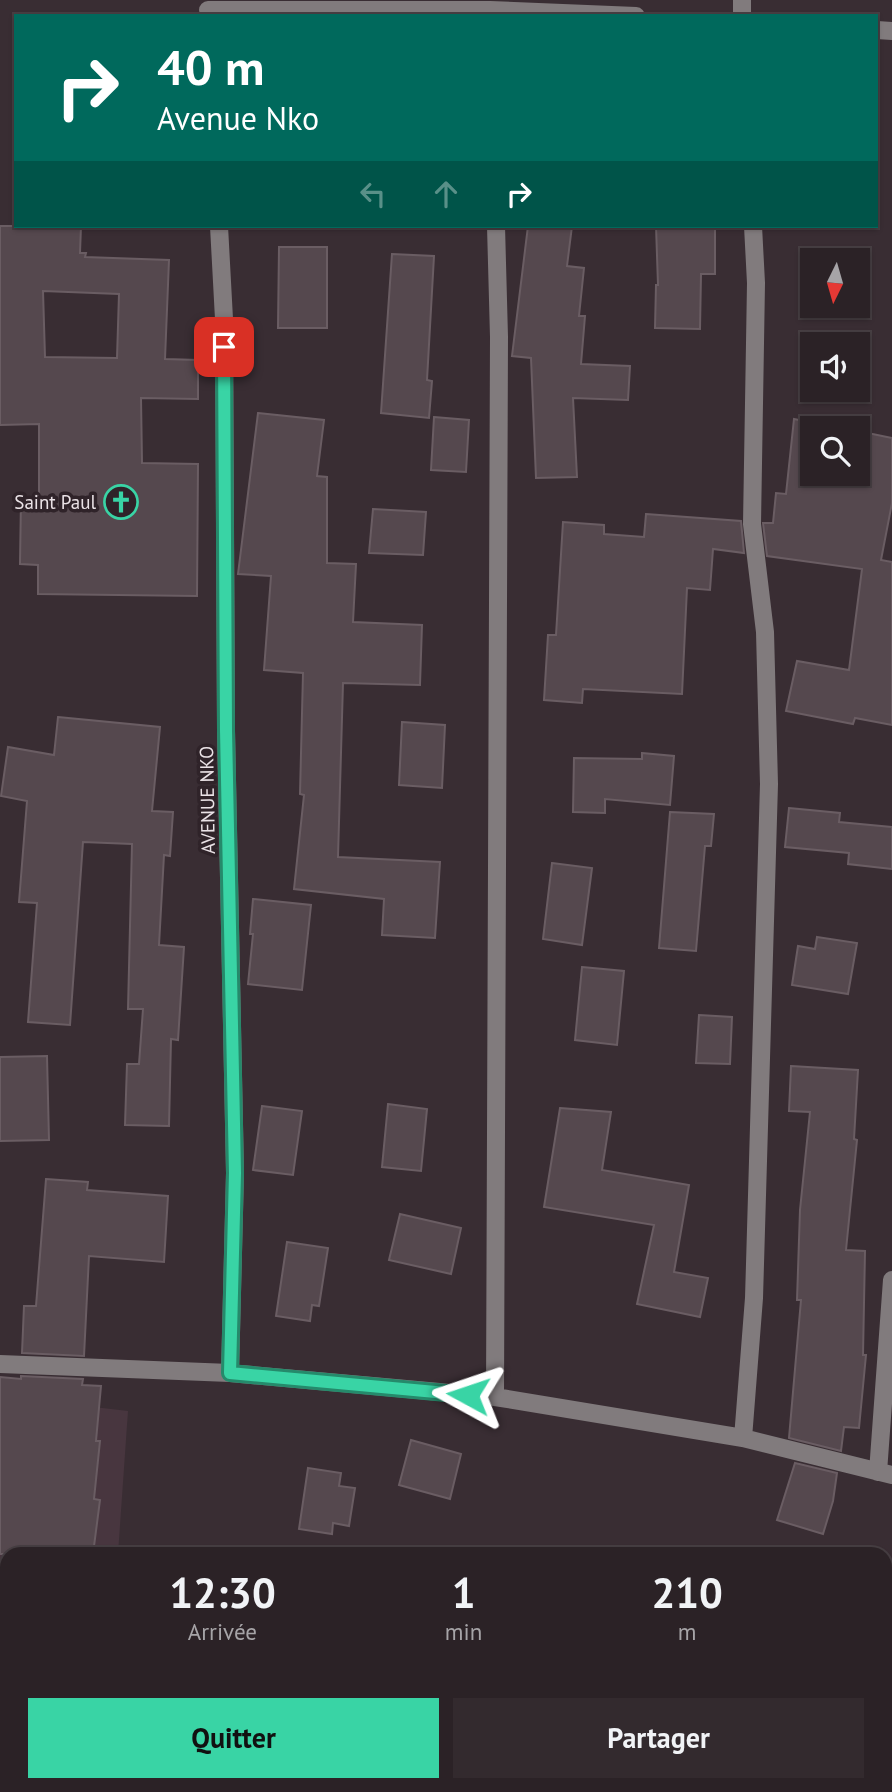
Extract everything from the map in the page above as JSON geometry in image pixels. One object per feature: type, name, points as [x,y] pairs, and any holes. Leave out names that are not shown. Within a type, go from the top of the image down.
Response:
[{"type":"street","points":[[209,9],[490,9],[594,14]]},
{"type":"street","name":"AVENUE NKO","points":[[219,228],[224,319],[226,716],[235,1173],[230,1373]]},
{"type":"street","points":[[495,1397],[499,351],[496,228]]},
{"type":"street","points":[[743,1438],[754,1298],[769,784],[765,632],[752,524],[756,283],[753,228]]},
{"type":"street","points":[[0,1364],[230,1373],[495,1397],[743,1438],[885,1473],[892,1280]]},
{"type":"shaded area","points":[[0,1396],[128,1411],[118,1547],[0,1547]]},
{"type":"building","points":[[0,226],[81,228],[80,253],[86,253],[85,257],[169,260],[165,359],[198,360],[198,399],[141,398],[142,463],[198,464],[197,596],[38,594],[38,565],[20,564],[21,498],[39,499],[39,424],[0,425]],"holes":[[[43,291],[119,294],[117,358],[45,357]]]},
{"type":"building","points":[[528,228],[572,228],[567,266],[584,268],[579,316],[585,316],[581,364],[630,366],[628,400],[573,398],[577,477],[536,478],[531,358],[512,356]]},
{"type":"building","points":[[656,228],[715,228],[715,274],[701,274],[700,329],[655,328],[658,285]]},
{"type":"building","points":[[279,247],[327,247],[327,328],[278,328]]},
{"type":"building","points":[[392,254],[434,256],[427,380],[432,381],[429,418],[381,413]]},
{"type":"building","points":[[258,413],[324,420],[317,476],[327,477],[327,563],[356,564],[353,622],[422,625],[420,685],[343,683],[338,857],[440,862],[435,938],[382,935],[384,899],[294,889],[304,795],[300,794],[303,673],[264,670],[271,576],[238,574]]},
{"type":"building","points":[[434,417],[469,420],[466,472],[431,470]]},
{"type":"building","points":[[794,419],[800,420],[800,486],[870,486],[870,433],[892,438],[892,503],[881,560],[892,562],[892,725],[855,718],[853,724],[786,711],[797,661],[849,670],[862,569],[767,556],[763,523],[773,523],[776,493],[786,494]]},
{"type":"building","points":[[373,509],[426,512],[423,555],[369,553]]},
{"type":"building","points":[[646,514],[741,521],[744,553],[713,549],[710,590],[687,588],[682,694],[583,689],[582,703],[544,700],[548,635],[556,635],[563,522],[604,525],[604,534],[644,537]]},
{"type":"building","points":[[58,717],[160,727],[152,811],[173,812],[170,856],[164,855],[159,945],[184,947],[178,1040],[171,1039],[169,1126],[125,1125],[127,1064],[139,1064],[143,1009],[128,1009],[132,844],[83,842],[70,1025],[28,1022],[37,903],[19,902],[27,801],[1,796],[8,747],[54,755]]},
{"type":"building","points":[[402,722],[445,725],[442,788],[399,785]]},
{"type":"building","points":[[642,753],[674,756],[670,805],[605,799],[605,813],[573,812],[574,758],[642,759]]},
{"type":"building","points":[[789,808],[840,813],[839,822],[892,827],[892,869],[848,864],[849,853],[785,847]]},
{"type":"building","points":[[670,812],[714,814],[711,846],[705,846],[696,951],[659,948]]},
{"type":"building","points":[[552,863],[592,868],[582,945],[543,939]]},
{"type":"building","points":[[253,899],[311,905],[302,990],[248,984]]},
{"type":"building","points":[[817,937],[857,943],[848,994],[792,985],[798,946],[815,949]]},
{"type":"building","points":[[582,967],[624,971],[617,1045],[575,1040]]},
{"type":"building","points":[[699,1015],[732,1017],[730,1064],[696,1063]]},
{"type":"building","points":[[47,1056],[49,1140],[0,1141],[0,1057]]},
{"type":"building","points":[[791,1066],[858,1070],[854,1139],[857,1140],[846,1250],[865,1251],[863,1355],[866,1355],[859,1428],[844,1427],[841,1451],[789,1438],[801,1300],[797,1300],[800,1210],[810,1112],[789,1111]]},
{"type":"building","points":[[388,1104],[427,1109],[421,1171],[382,1167]]},
{"type":"building","points":[[262,1106],[302,1111],[293,1175],[253,1170]]},
{"type":"building","points":[[560,1108],[611,1112],[602,1170],[689,1185],[674,1272],[708,1278],[700,1317],[637,1304],[654,1225],[544,1207]]},
{"type":"building","points":[[46,1179],[88,1182],[87,1190],[168,1196],[164,1262],[89,1256],[84,1356],[22,1353],[24,1306],[36,1306]]},
{"type":"building","points":[[400,1214],[461,1228],[451,1274],[389,1260]]},
{"type":"building","points":[[287,1242],[328,1248],[319,1306],[312,1305],[310,1321],[276,1316]]},
{"type":"building","points":[[21,1376],[83,1379],[82,1385],[101,1386],[96,1441],[100,1441],[94,1499],[100,1500],[94,1547],[0,1547],[0,1377],[21,1379]]},
{"type":"building","points":[[411,1440],[461,1454],[450,1499],[399,1485]]},
{"type":"building","points":[[795,1463],[837,1473],[833,1501],[823,1534],[777,1520]]},
{"type":"building","points":[[308,1468],[341,1473],[339,1486],[355,1488],[349,1526],[333,1523],[332,1534],[299,1529]]},
{"type":"place","name":"Saint Paul","points":[[121,502]]},
{"type":"route","points":[[224,347],[226,730],[235,1173],[230,1373],[468,1395]]}]
